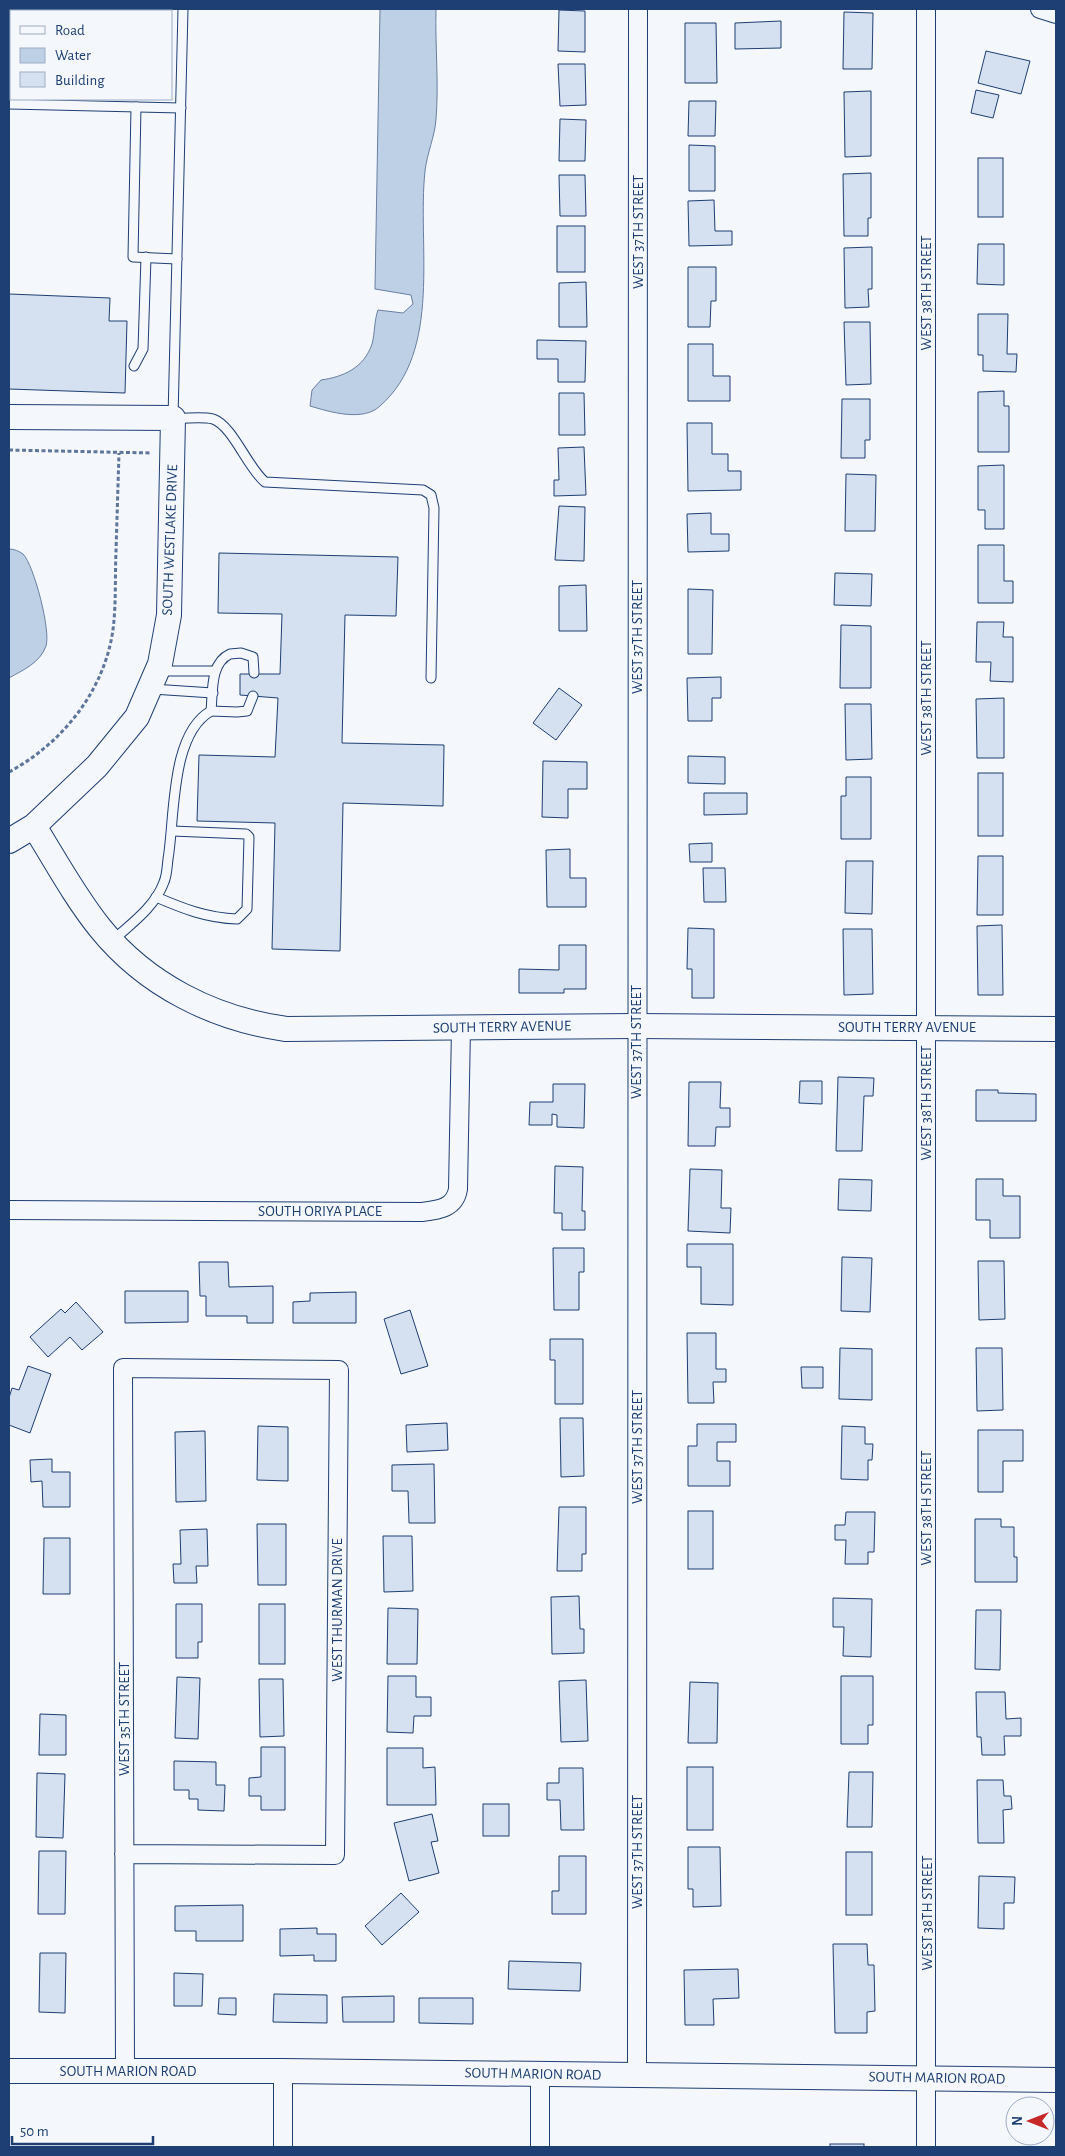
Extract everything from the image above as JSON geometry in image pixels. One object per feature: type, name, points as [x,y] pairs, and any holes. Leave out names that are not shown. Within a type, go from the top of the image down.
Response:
[{"type":"street","name":"WEST 37TH STREET","points":[[637,2075],[636,1026],[638,9]]},
{"type":"street","name":"WEST 38TH STREET","points":[[926,9],[926,2147]]},
{"type":"street","points":[[1040,9],[1056,14]]},
{"type":"street","points":[[9,417],[173,418]]},
{"type":"street","name":"SOUTH WESTLAKE DRIVE","points":[[9,841],[34,826],[97,766],[137,717],[153,680],[169,614],[173,418]]},
{"type":"street","name":"SOUTH TERRY AVENUE","points":[[34,826],[99,927],[132,962],[178,995],[204,1007],[259,1025],[286,1029],[636,1026],[1056,1028]]},
{"type":"street","name":"SOUTH ORIYA PLACE","points":[[9,1210],[422,1212],[441,1209],[453,1202],[458,1189],[462,1028]]},
{"type":"street","name":"WEST 35TH STREET","points":[[123,1368],[125,2070]]},
{"type":"street","name":"WEST THURMAN DRIVE","points":[[123,1368],[339,1370],[336,1855],[124,1854]]},
{"type":"street","name":"SOUTH MARION ROAD","points":[[9,2070],[283,2071],[1056,2080]]},
{"type":"street","points":[[283,2071],[284,2147]]},
{"type":"street","points":[[540,2074],[540,2147]]},
{"type":"lane","points":[[183,9],[173,418],[213,419],[225,429],[255,473],[265,482],[423,490],[431,496],[434,508],[431,678]]},
{"type":"lane","points":[[9,104],[181,108]]},
{"type":"lane","points":[[136,107],[133,257],[178,259]]},
{"type":"lane","points":[[134,366],[143,349],[146,258]]},
{"type":"lane","points":[[211,711],[215,671],[218,662],[225,656],[241,653],[253,656],[254,673]]},
{"type":"lane","points":[[153,680],[215,671]]},
{"type":"lane","points":[[153,680],[213,694]]},
{"type":"lane","points":[[112,942],[156,897],[165,881],[176,789],[187,738],[195,723],[211,711],[247,711],[253,696]]},
{"type":"lane","points":[[156,897],[189,912],[218,918],[237,919],[247,909],[249,837],[246,834],[172,831]]},
{"type":"path","points":[[9,450],[173,454]]},
{"type":"path","points":[[9,772],[46,749],[71,722],[89,697],[102,669],[114,621],[119,452]]},
{"type":"water","points":[[380,9],[436,9],[437,105],[433,138],[425,171],[423,200],[423,296],[420,327],[412,356],[400,383],[380,406],[365,414],[356,415],[327,411],[310,406],[312,390],[321,380],[345,374],[364,359],[372,344],[378,310],[403,313],[413,304],[411,295],[375,289]]},
{"type":"water","points":[[9,549],[23,554],[32,571],[44,613],[47,638],[46,646],[40,657],[9,678]]},
{"type":"building","points":[[559,10],[585,11],[585,52],[558,51]]},
{"type":"building","points":[[844,12],[873,13],[872,69],[843,69]]},
{"type":"building","points":[[781,21],[781,48],[735,49],[735,23]]},
{"type":"building","points":[[685,23],[716,23],[717,83],[685,83]]},
{"type":"building","points":[[986,51],[1030,61],[1021,94],[978,83]]},
{"type":"building","points":[[558,64],[585,64],[586,105],[560,106]]},
{"type":"building","points":[[976,90],[999,95],[993,118],[971,113]]},
{"type":"building","points":[[871,91],[871,156],[845,157],[844,92]]},
{"type":"building","points":[[689,101],[716,101],[715,136],[688,136]]},
{"type":"building","points":[[560,119],[586,120],[585,161],[559,161]]},
{"type":"building","points":[[689,145],[715,146],[715,191],[689,191]]},
{"type":"building","points":[[978,158],[1003,158],[1003,217],[978,217]]},
{"type":"building","points":[[871,173],[871,218],[868,218],[868,236],[844,236],[843,174]]},
{"type":"building","points":[[559,175],[585,175],[586,216],[560,216]]},
{"type":"building","points":[[714,200],[715,231],[732,231],[732,245],[689,246],[688,201]]},
{"type":"building","points":[[557,226],[585,226],[585,272],[557,272]]},
{"type":"building","points":[[978,244],[1004,244],[1004,285],[977,284]]},
{"type":"building","points":[[872,247],[872,289],[868,289],[869,307],[845,308],[844,248]]},
{"type":"building","points":[[688,267],[716,267],[716,301],[711,301],[710,327],[688,327]]},
{"type":"building","points":[[586,282],[587,327],[559,327],[559,283]]},
{"type":"building","points":[[9,294],[110,298],[109,321],[127,321],[125,393],[9,389]]},
{"type":"building","points":[[978,314],[1008,314],[1007,354],[1017,354],[1016,372],[983,371],[983,355],[978,355]]},
{"type":"building","points":[[844,322],[870,322],[871,384],[846,385]]},
{"type":"building","points":[[537,340],[586,341],[585,382],[558,382],[558,359],[537,359]]},
{"type":"building","points":[[688,344],[713,344],[713,376],[730,376],[730,401],[688,401]]},
{"type":"building","points":[[1004,391],[1004,406],[1009,406],[1009,452],[978,452],[978,392]]},
{"type":"building","points":[[559,393],[584,393],[585,435],[559,435]]},
{"type":"building","points":[[842,399],[870,399],[870,440],[865,440],[865,458],[841,458]]},
{"type":"building","points":[[687,423],[712,423],[712,454],[728,454],[728,471],[741,471],[741,490],[688,491]]},
{"type":"building","points":[[584,447],[586,495],[554,496],[554,480],[559,480],[558,448]]},
{"type":"building","points":[[1004,465],[1004,529],[985,529],[985,510],[978,510],[978,466]]},
{"type":"building","points":[[846,474],[876,475],[875,531],[845,531]]},
{"type":"building","points":[[559,506],[585,507],[584,561],[555,560]]},
{"type":"building","points":[[711,513],[711,534],[729,534],[729,551],[688,552],[687,514]]},
{"type":"building","points":[[978,545],[1004,545],[1004,581],[1013,581],[1013,603],[978,603]]},
{"type":"building","points":[[219,553],[398,557],[396,616],[345,615],[342,743],[444,745],[443,806],[343,803],[340,951],[272,949],[275,823],[197,821],[199,755],[275,757],[278,698],[240,695],[240,674],[280,674],[282,614],[218,613]]},
{"type":"building","points":[[835,573],[872,574],[871,606],[834,605]]},
{"type":"building","points":[[586,585],[587,631],[559,631],[559,586]]},
{"type":"building","points":[[688,589],[713,590],[712,654],[688,654]]},
{"type":"building","points":[[977,622],[1004,622],[1003,637],[1013,637],[1013,682],[990,681],[991,662],[976,662]]},
{"type":"building","points":[[841,625],[871,626],[871,688],[840,688]]},
{"type":"building","points":[[721,677],[721,698],[712,698],[712,721],[688,721],[687,678]]},
{"type":"building","points":[[559,688],[582,705],[556,740],[533,723]]},
{"type":"building","points":[[1004,698],[1004,758],[977,758],[976,699]]},
{"type":"building","points":[[845,704],[871,704],[872,759],[846,760]]},
{"type":"building","points":[[688,756],[725,757],[725,784],[688,783]]},
{"type":"building","points":[[543,761],[587,762],[587,789],[568,789],[568,818],[542,817]]},
{"type":"building","points":[[978,773],[1003,773],[1003,836],[978,836]]},
{"type":"building","points":[[846,777],[871,777],[871,839],[841,839],[841,796],[846,796]]},
{"type":"building","points":[[704,793],[747,793],[747,814],[704,815]]},
{"type":"building","points":[[712,843],[712,862],[690,862],[689,844]]},
{"type":"building","points":[[570,849],[570,878],[586,878],[586,907],[547,907],[546,850]]},
{"type":"building","points":[[978,856],[1003,856],[1003,915],[977,915]]},
{"type":"building","points":[[846,861],[873,861],[872,914],[845,913]]},
{"type":"building","points":[[703,868],[725,868],[726,902],[704,902]]},
{"type":"building","points":[[1002,925],[1003,995],[978,995],[977,926]]},
{"type":"building","points":[[688,928],[714,929],[714,998],[692,998],[692,969],[687,969]]},
{"type":"building","points":[[843,929],[872,929],[873,994],[844,995]]},
{"type":"building","points":[[559,945],[586,945],[586,989],[564,989],[564,993],[519,993],[519,969],[559,970]]},
{"type":"building","points":[[838,1077],[874,1078],[873,1096],[864,1096],[862,1151],[836,1151]]},
{"type":"building","points":[[800,1081],[822,1081],[822,1104],[799,1103]]},
{"type":"building","points":[[689,1082],[721,1082],[720,1108],[730,1108],[730,1127],[716,1127],[715,1146],[688,1146]]},
{"type":"building","points":[[553,1084],[585,1084],[584,1128],[557,1127],[557,1115],[552,1114],[552,1125],[529,1125],[530,1102],[553,1102]]},
{"type":"building","points":[[976,1090],[998,1090],[998,1093],[1036,1094],[1036,1121],[976,1121]]},
{"type":"building","points":[[555,1166],[583,1167],[582,1211],[585,1211],[585,1230],[562,1230],[562,1213],[554,1213]]},
{"type":"building","points":[[690,1169],[722,1170],[721,1208],[731,1208],[730,1233],[688,1231]]},
{"type":"building","points":[[839,1179],[872,1180],[871,1211],[838,1210]]},
{"type":"building","points":[[976,1179],[1003,1179],[1003,1196],[1020,1196],[1020,1238],[990,1238],[990,1220],[976,1220]]},
{"type":"building","points":[[687,1244],[733,1244],[733,1305],[701,1304],[701,1267],[687,1267]]},
{"type":"building","points":[[553,1248],[584,1248],[584,1272],[579,1272],[579,1310],[554,1310]]},
{"type":"building","points":[[842,1257],[872,1258],[870,1312],[841,1311]]},
{"type":"building","points":[[978,1261],[1004,1261],[1005,1319],[979,1320]]},
{"type":"building","points":[[199,1262],[228,1262],[229,1287],[273,1286],[273,1323],[247,1323],[247,1316],[206,1316],[206,1296],[200,1296]]},
{"type":"building","points":[[125,1291],[188,1291],[188,1322],[125,1323]]},
{"type":"building","points":[[356,1292],[356,1323],[293,1323],[293,1302],[310,1301],[310,1293]]},
{"type":"building","points":[[76,1302],[103,1332],[82,1350],[70,1337],[48,1357],[30,1337],[61,1309],[65,1313]]},
{"type":"building","points":[[410,1310],[428,1366],[401,1374],[384,1319]]},
{"type":"building","points":[[687,1333],[716,1333],[716,1369],[726,1369],[726,1382],[713,1382],[714,1403],[688,1403]]},
{"type":"building","points":[[550,1339],[583,1339],[583,1404],[555,1404],[555,1360],[550,1360]]},
{"type":"building","points":[[840,1348],[872,1349],[872,1400],[839,1399]]},
{"type":"building","points":[[976,1348],[1002,1348],[1003,1410],[977,1411]]},
{"type":"building","points":[[28,1366],[51,1374],[30,1433],[9,1425],[9,1398],[12,1388],[19,1390]]},
{"type":"building","points":[[801,1367],[823,1367],[823,1388],[802,1388]]},
{"type":"building","points":[[560,1418],[583,1418],[584,1476],[561,1477]]},
{"type":"building","points":[[447,1423],[448,1450],[407,1452],[406,1425]]},
{"type":"building","points":[[697,1424],[736,1424],[736,1442],[717,1442],[717,1461],[730,1461],[730,1486],[688,1486],[688,1446],[697,1446]]},
{"type":"building","points":[[258,1426],[288,1427],[288,1481],[257,1480]]},
{"type":"building","points":[[842,1426],[865,1427],[865,1444],[873,1444],[872,1460],[868,1460],[868,1480],[841,1479]]},
{"type":"building","points":[[978,1430],[1023,1430],[1023,1461],[1003,1461],[1003,1492],[978,1492]]},
{"type":"building","points":[[205,1431],[206,1501],[176,1502],[175,1432]]},
{"type":"building","points":[[52,1459],[52,1472],[70,1472],[70,1507],[43,1507],[42,1481],[31,1482],[30,1460]]},
{"type":"building","points":[[434,1464],[435,1523],[409,1523],[408,1491],[392,1491],[392,1465]]},
{"type":"building","points":[[559,1507],[586,1507],[586,1554],[582,1554],[582,1571],[557,1571]]},
{"type":"building","points":[[688,1511],[713,1511],[713,1569],[688,1569]]},
{"type":"building","points":[[846,1512],[875,1512],[874,1552],[868,1552],[868,1564],[845,1564],[846,1540],[835,1540],[835,1525],[845,1525]]},
{"type":"building","points":[[975,1519],[1001,1519],[1001,1527],[1014,1527],[1014,1557],[1017,1557],[1017,1582],[975,1582]]},
{"type":"building","points":[[257,1524],[286,1524],[286,1585],[258,1585]]},
{"type":"building","points":[[207,1529],[208,1566],[196,1566],[197,1583],[174,1583],[173,1564],[181,1564],[180,1530]]},
{"type":"building","points":[[383,1536],[412,1536],[413,1591],[384,1592]]},
{"type":"building","points":[[44,1538],[70,1538],[70,1594],[43,1594]]},
{"type":"building","points":[[579,1596],[580,1629],[584,1629],[584,1653],[552,1654],[551,1597]]},
{"type":"building","points":[[833,1598],[872,1599],[871,1657],[843,1656],[844,1627],[833,1627]]},
{"type":"building","points":[[176,1604],[202,1604],[202,1642],[198,1642],[198,1658],[176,1658]]},
{"type":"building","points":[[259,1604],[285,1604],[285,1664],[259,1664]]},
{"type":"building","points":[[388,1608],[418,1609],[417,1664],[387,1664]]},
{"type":"building","points":[[976,1610],[1001,1610],[1000,1670],[975,1669]]},
{"type":"building","points":[[388,1676],[416,1676],[416,1697],[431,1697],[431,1716],[414,1716],[413,1733],[387,1732]]},
{"type":"building","points":[[841,1676],[873,1676],[873,1725],[868,1725],[868,1744],[841,1744]]},
{"type":"building","points":[[177,1677],[200,1678],[198,1739],[175,1738]]},
{"type":"building","points":[[259,1679],[283,1679],[284,1736],[260,1737]]},
{"type":"building","points":[[586,1680],[588,1741],[561,1742],[559,1681]]},
{"type":"building","points":[[690,1682],[718,1683],[717,1743],[688,1743]]},
{"type":"building","points":[[976,1692],[1005,1692],[1006,1719],[1021,1718],[1021,1736],[1004,1736],[1005,1755],[982,1755],[981,1737],[977,1737]]},
{"type":"building","points":[[40,1714],[66,1715],[66,1755],[39,1755]]},
{"type":"building","points":[[261,1747],[285,1747],[285,1810],[261,1810],[261,1796],[249,1796],[249,1778],[261,1777]]},
{"type":"building","points":[[387,1748],[423,1748],[423,1768],[435,1767],[436,1805],[387,1805]]},
{"type":"building","points":[[174,1761],[216,1762],[216,1785],[225,1785],[224,1811],[198,1810],[198,1799],[189,1799],[189,1790],[174,1790]]},
{"type":"building","points":[[687,1767],[713,1767],[713,1830],[687,1830]]},
{"type":"building","points":[[559,1768],[583,1768],[584,1830],[561,1830],[560,1800],[547,1800],[547,1783],[559,1783]]},
{"type":"building","points":[[849,1772],[873,1772],[872,1827],[847,1827]]},
{"type":"building","points":[[37,1773],[65,1774],[63,1838],[36,1837]]},
{"type":"building","points":[[977,1780],[1003,1780],[1004,1796],[1011,1796],[1012,1809],[1003,1810],[1004,1843],[978,1843]]},
{"type":"building","points":[[483,1804],[509,1804],[509,1836],[483,1836]]},
{"type":"building","points":[[432,1814],[438,1841],[431,1842],[439,1873],[409,1881],[394,1823]]},
{"type":"building","points":[[688,1847],[720,1847],[721,1906],[693,1907],[693,1889],[688,1889]]},
{"type":"building","points":[[39,1851],[66,1851],[65,1914],[38,1914]]},
{"type":"building","points":[[846,1852],[872,1852],[872,1915],[846,1915]]},
{"type":"building","points":[[559,1856],[586,1856],[586,1914],[552,1914],[552,1891],[559,1891]]},
{"type":"building","points":[[979,1876],[1015,1877],[1014,1903],[1004,1903],[1004,1929],[978,1928]]},
{"type":"building","points":[[401,1893],[419,1912],[382,1945],[365,1926]]},
{"type":"building","points":[[243,1905],[243,1941],[196,1941],[196,1931],[175,1931],[175,1906]]},
{"type":"building","points":[[317,1928],[317,1934],[336,1934],[336,1961],[314,1961],[314,1955],[280,1956],[280,1929]]},
{"type":"building","points":[[833,1944],[867,1944],[868,1965],[874,1965],[875,2011],[867,2012],[867,2033],[835,2033]]},
{"type":"building","points":[[40,1953],[66,1953],[65,2013],[39,2012]]},
{"type":"building","points":[[509,1961],[581,1963],[580,1991],[508,1989]]},
{"type":"building","points":[[738,1969],[739,1998],[713,1999],[714,2025],[685,2025],[684,1970]]},
{"type":"building","points":[[174,1973],[203,1974],[202,2006],[174,2006]]},
{"type":"building","points":[[274,1994],[327,1995],[327,2023],[273,2022]]},
{"type":"building","points":[[394,1996],[394,2022],[343,2022],[342,1997]]},
{"type":"building","points":[[219,1998],[236,1998],[236,2015],[218,2014]]},
{"type":"building","points":[[419,1998],[473,1998],[473,2024],[419,2023]]},
{"type":"building","points":[[830,2144],[864,2144],[864,2147],[830,2147]]}]
